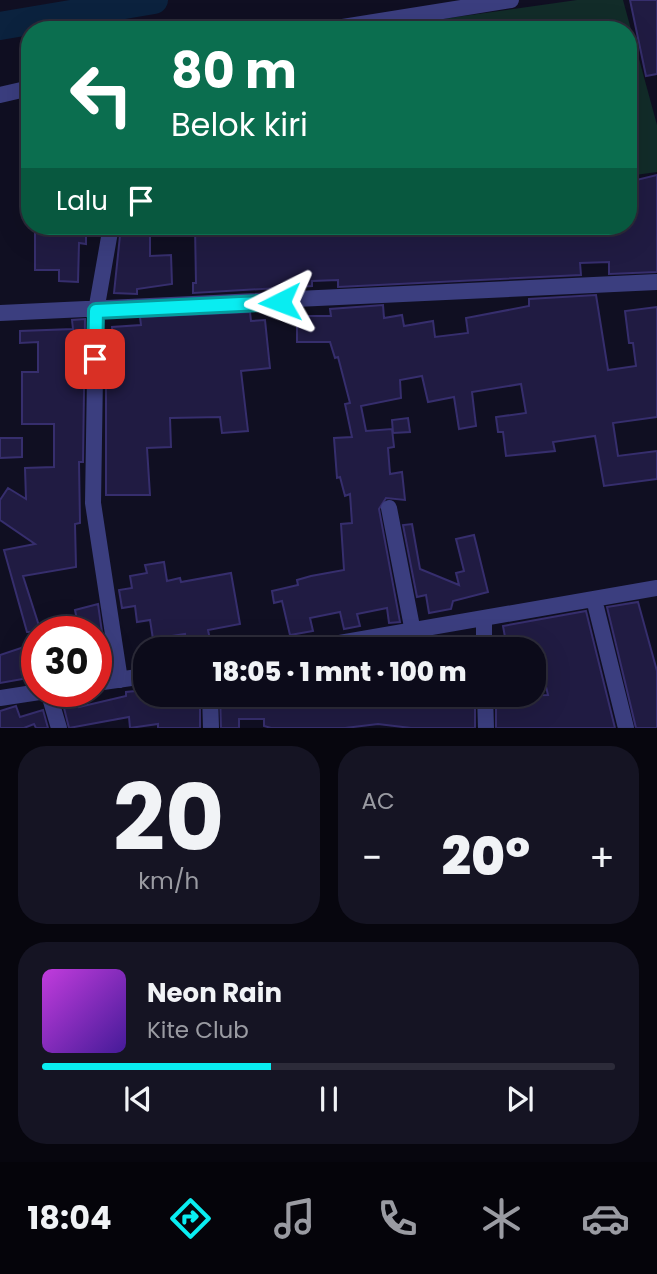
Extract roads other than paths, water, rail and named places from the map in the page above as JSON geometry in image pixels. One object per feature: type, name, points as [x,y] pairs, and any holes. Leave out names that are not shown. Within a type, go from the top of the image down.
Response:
[{"type":"street","points":[[380,21],[511,0]]},
{"type":"street","points":[[0,95],[21,90]]},
{"type":"street","points":[[109,235],[96,311],[93,503],[120,680]]},
{"type":"street","points":[[0,313],[96,311],[657,282]]},
{"type":"street","points":[[389,508],[413,632]]},
{"type":"street","points":[[381,637],[657,589]]},
{"type":"street","points":[[594,599],[626,728]]},
{"type":"street","points":[[484,619],[484,637]]},
{"type":"street","points":[[112,681],[133,678]]},
{"type":"street","points":[[0,698],[21,695]]},
{"type":"street","points":[[52,707],[59,728]]},
{"type":"street","points":[[210,707],[211,728]]},
{"type":"street","points":[[485,707],[486,728]]},
{"type":"waterway","points":[[30,21],[154,0]]},
{"type":"waterway","points":[[0,26],[21,22]]}]
